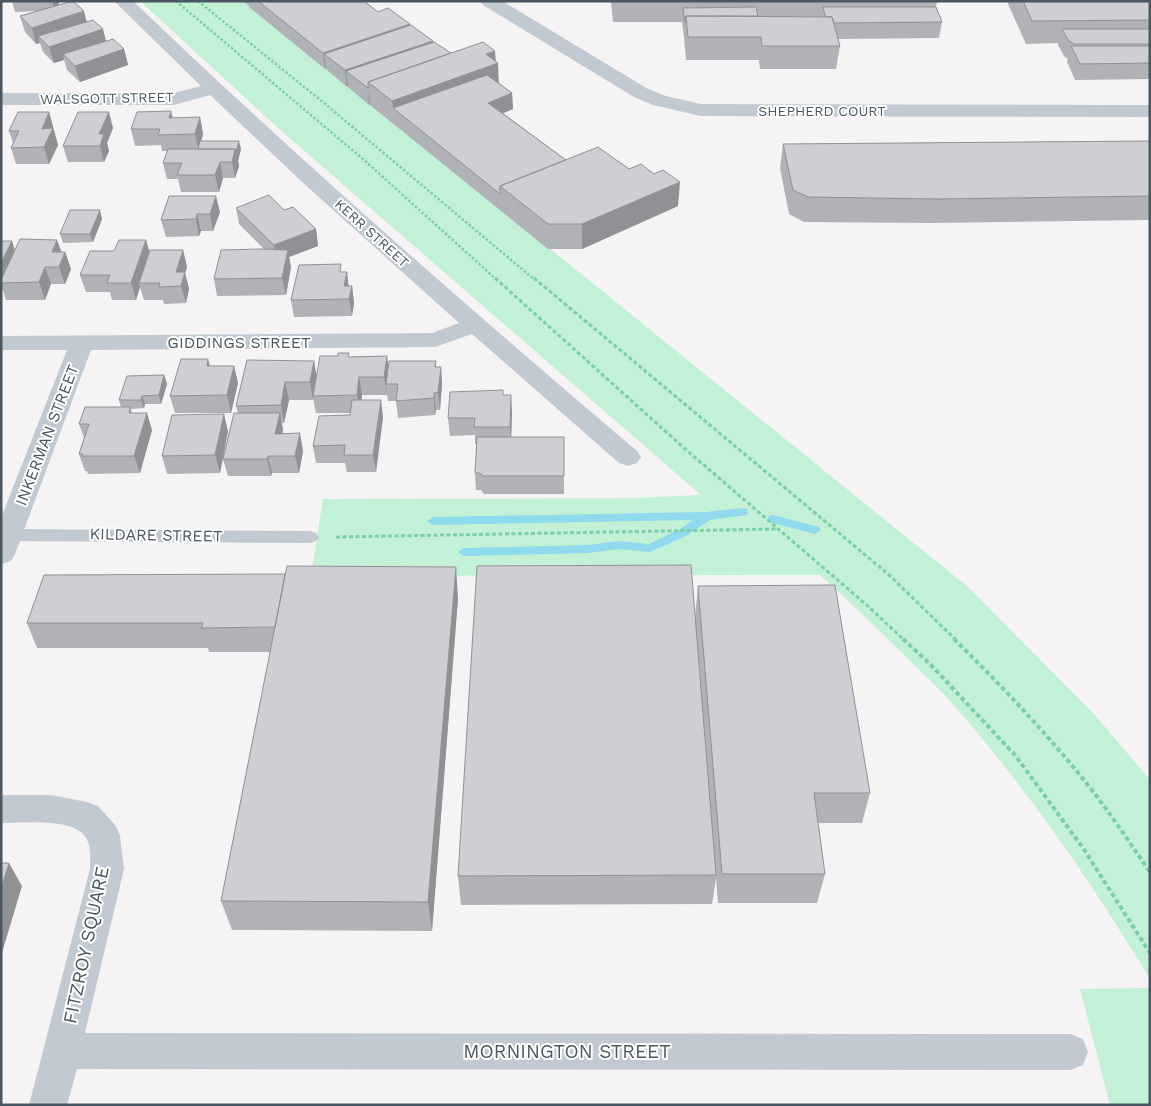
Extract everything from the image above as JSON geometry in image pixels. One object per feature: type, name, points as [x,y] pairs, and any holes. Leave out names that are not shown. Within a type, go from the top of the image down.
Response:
[{"type":"street","name":"KERR STREET","points":[[123,1],[212,89],[474,325],[628,457]]},
{"type":"street","name":"SHEPHERD COURT","points":[[489,1],[515,9],[641,94],[660,101],[701,110],[1150,111]]},
{"type":"street","name":"WALSGOTT STREET","points":[[1,100],[174,99],[212,89]]},
{"type":"street","name":"GIDDINGS STREET","points":[[1,343],[435,340],[474,325]]},
{"type":"street","name":"INKERMAN STREET","points":[[4,541],[82,343]]},
{"type":"street","name":"FITZROY SQUARE","points":[[1,809],[51,809],[87,816],[104,836],[107,869],[48,1105]]},
{"type":"street","name":"MORNINGTON STREET","points":[[63,1051],[1070,1052]]},
{"type":"lane","name":"KILDARE STREET","points":[[4,541],[310,537]]},
{"type":"path","points":[[176,1],[364,160],[778,529],[869,607],[931,665],[1015,755],[1083,848],[1150,952]]},
{"type":"path","points":[[198,1],[888,574],[963,646],[1024,710],[1087,784],[1150,872]]},
{"type":"path","points":[[310,537],[778,529]]},
{"type":"green space","points":[[140,1],[244,1],[968,587],[1095,715],[1150,780],[1150,979],[1056,834],[1004,765],[943,694],[820,575],[311,576],[323,499],[633,498],[701,495],[278,128]]},
{"type":"green space","points":[[1150,988],[1150,1105],[1110,1105],[1080,989]]},
{"type":"building","points":[[73,1],[84,11],[32,28],[20,16]]},
{"type":"building","points":[[258,1],[364,1],[378,12],[388,8],[410,24],[323,53]]},
{"type":"building","points":[[1023,1],[1150,1],[1150,20],[1032,21]]},
{"type":"building","points":[[756,7],[758,16],[686,16],[685,22],[683,8]]},
{"type":"building","points":[[823,7],[936,7],[942,22],[834,23],[832,17],[825,16]]},
{"type":"building","points":[[686,16],[832,17],[840,46],[762,46],[761,37],[688,37]]},
{"type":"building","points":[[93,20],[103,29],[49,47],[38,36]]},
{"type":"building","points":[[411,25],[433,41],[345,70],[324,54]]},
{"type":"building","points":[[1062,29],[1150,29],[1150,44],[1074,44],[1068,40]]},
{"type":"building","points":[[113,39],[124,49],[75,66],[63,54]]},
{"type":"building","points":[[434,42],[451,53],[368,82],[368,88],[346,71]]},
{"type":"building","points":[[483,42],[495,51],[486,54],[498,63],[392,101],[368,82]]},
{"type":"building","points":[[1071,46],[1150,46],[1150,63],[1080,64]]},
{"type":"building","points":[[487,75],[512,93],[488,103],[566,160],[500,186],[500,194],[393,108]]},
{"type":"building","points":[[171,111],[169,118],[200,117],[195,134],[158,135],[160,129],[131,129],[137,112]]},
{"type":"building","points":[[18,112],[49,112],[42,129],[53,128],[44,147],[11,148],[19,131],[9,131]]},
{"type":"building","points":[[78,112],[109,112],[99,134],[104,134],[100,146],[63,146]]},
{"type":"building","points":[[200,141],[239,141],[236,152],[235,149],[198,149]]},
{"type":"building","points":[[1150,141],[1150,196],[938,199],[808,197],[793,190],[783,144]]},
{"type":"building","points":[[598,147],[629,169],[641,164],[654,174],[663,170],[680,182],[582,224],[548,224],[500,186]]},
{"type":"building","points":[[168,149],[235,149],[232,162],[220,162],[215,175],[177,175],[182,163],[163,163]]},
{"type":"building","points":[[269,195],[284,210],[293,207],[316,229],[274,245],[236,208]]},
{"type":"building","points":[[169,196],[216,196],[210,214],[197,214],[196,219],[161,220]]},
{"type":"building","points":[[70,210],[100,210],[90,234],[60,234]]},
{"type":"building","points":[[20,239],[57,240],[52,252],[65,252],[59,267],[45,267],[39,282],[1,283]]},
{"type":"building","points":[[119,240],[146,240],[131,283],[107,283],[110,275],[80,275],[90,251],[114,251]]},
{"type":"building","points":[[1,241],[12,241],[1,263]]},
{"type":"building","points":[[150,250],[183,250],[176,272],[185,272],[181,286],[159,287],[160,283],[139,283]]},
{"type":"building","points":[[221,250],[288,250],[282,278],[214,279]]},
{"type":"building","points":[[341,264],[340,272],[347,272],[344,286],[352,286],[349,299],[291,300],[299,265]]},
{"type":"building","points":[[338,353],[349,353],[348,357],[387,356],[384,377],[359,377],[357,395],[313,396],[320,356],[338,356]]},
{"type":"building","points":[[181,359],[208,359],[207,366],[234,366],[227,395],[170,396]]},
{"type":"building","points":[[247,360],[314,361],[310,382],[285,382],[281,405],[236,406]]},
{"type":"building","points":[[389,361],[436,361],[435,367],[441,367],[438,392],[434,393],[434,398],[396,401],[398,384],[386,384]]},
{"type":"building","points":[[164,375],[159,395],[142,396],[141,400],[119,400],[127,376]]},
{"type":"building","points":[[503,390],[503,395],[511,395],[510,427],[474,427],[475,418],[448,418],[450,392]]},
{"type":"building","points":[[352,400],[381,400],[373,455],[344,455],[345,445],[313,446],[319,416],[350,415]]},
{"type":"building","points":[[85,407],[130,407],[129,413],[147,413],[134,456],[82,456],[83,454],[79,454],[89,424],[79,424]]},
{"type":"building","points":[[234,413],[280,413],[275,434],[300,433],[295,456],[268,456],[267,459],[223,459]]},
{"type":"building","points":[[224,414],[215,455],[162,456],[172,415]]},
{"type":"building","points":[[477,437],[564,437],[564,476],[483,476],[480,473],[475,473]]},
{"type":"building","points":[[691,565],[716,875],[458,876],[477,566]]},
{"type":"building","points":[[287,566],[456,567],[428,902],[221,901]]},
{"type":"building","points":[[285,574],[275,627],[201,628],[203,623],[27,623],[44,575]]},
{"type":"building","points":[[835,585],[870,793],[814,793],[825,874],[722,874],[698,586]]},
{"type":"building","points":[[1,863],[9,863],[1,889]]},
{"type":"waterway","points":[[464,552],[588,549],[619,545],[650,548],[684,532],[707,516],[743,512]]},
{"type":"waterway","points":[[433,521],[706,516]]},
{"type":"waterway","points":[[773,519],[815,530]]}]
